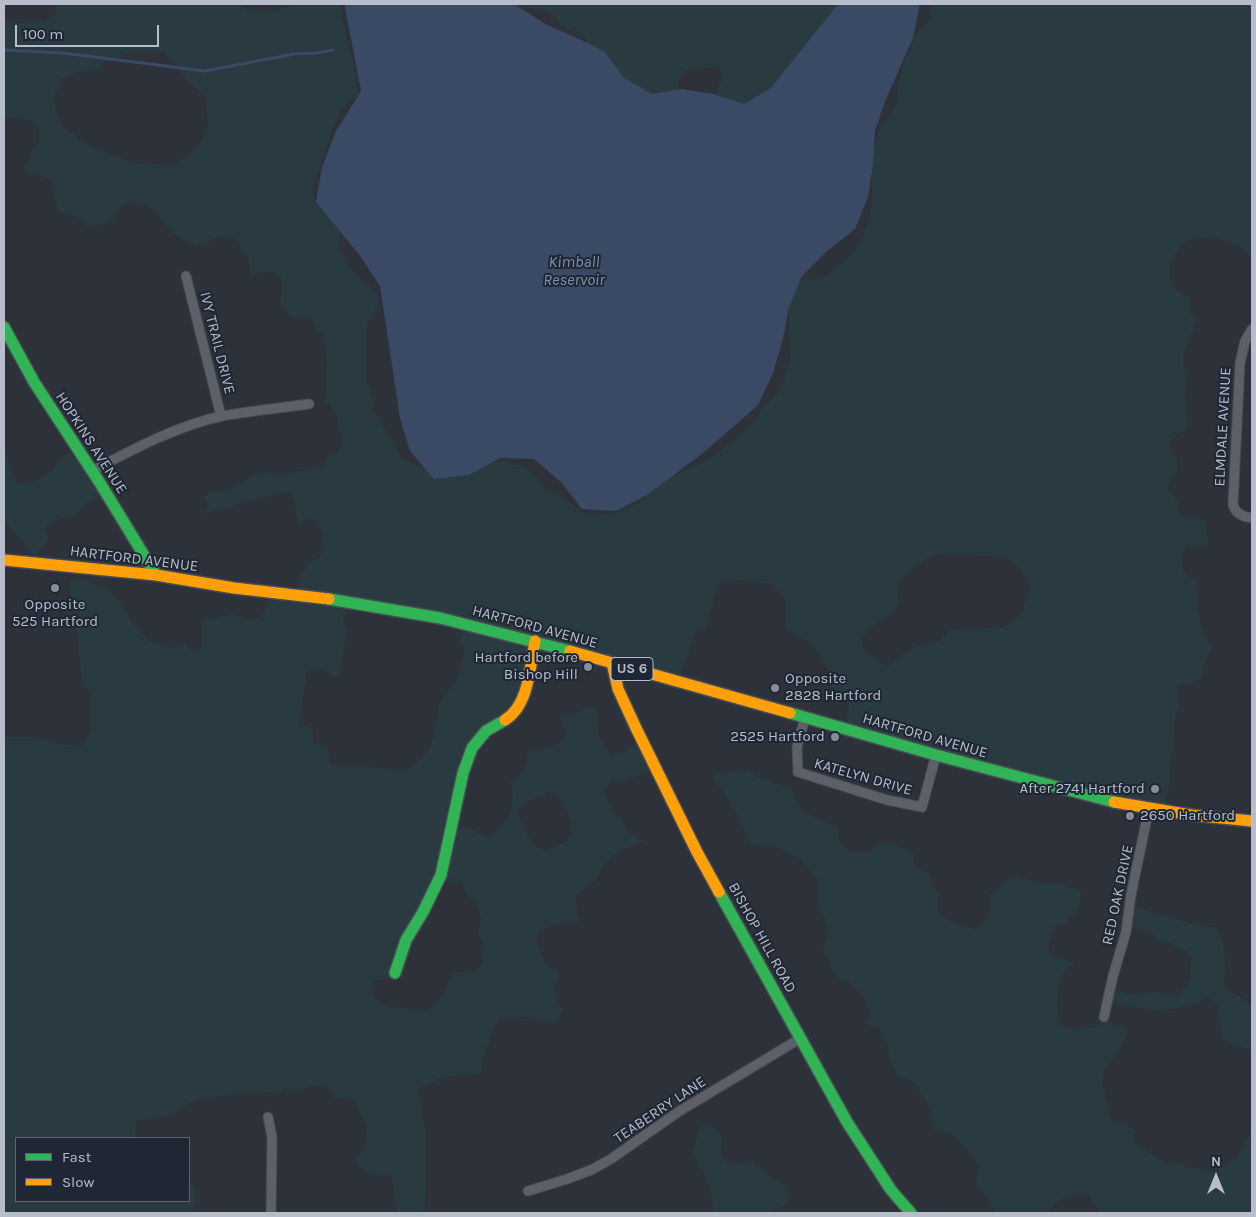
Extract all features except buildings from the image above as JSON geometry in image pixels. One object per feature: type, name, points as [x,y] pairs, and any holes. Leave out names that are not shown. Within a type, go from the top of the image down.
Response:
[{"type":"main road","name":"HOPKINS AVENUE","points":[[4,327],[51,410],[92,471],[156,575]]},
{"type":"main road","name":"HARTFORD AVENUE","points":[[4,560],[156,575],[234,588],[384,607],[440,618],[535,641],[936,755],[1104,800],[1191,815],[1252,821]]},
{"type":"main road","points":[[395,973],[406,940],[442,875],[446,847],[463,773],[472,748],[486,731],[512,715],[525,692],[535,641]]},
{"type":"main road","name":"BISHOP HILL ROAD","points":[[612,663],[618,689],[676,809],[748,946],[801,1038],[846,1122],[871,1157],[891,1190],[911,1213]]},
{"type":"street","name":"IVY TRAIL DRIVE","points":[[186,276],[221,416]]},
{"type":"street","name":"ELMDALE AVENUE","points":[[1252,329],[1245,341],[1240,363],[1233,504],[1240,515],[1252,518]]},
{"type":"street","points":[[92,471],[125,452],[221,416],[309,404]]},
{"type":"street","name":"KATELYN DRIVE","points":[[805,718],[797,747],[798,772],[887,800],[922,808],[936,755]]},
{"type":"street","name":"RED OAK DRIVE","points":[[1104,1017],[1113,976],[1126,932],[1131,895],[1149,808]]},
{"type":"street","name":"TEABERRY LANE","points":[[528,1191],[591,1170],[611,1159],[678,1112],[801,1038]]},
{"type":"street","points":[[268,1117],[272,1137],[272,1213]]},
{"type":"shaded area","points":[[56,4],[238,4],[248,11],[273,11],[291,6],[291,4],[341,4],[340,10],[357,79],[358,95],[342,108],[312,188],[316,203],[324,201],[339,219],[340,250],[343,256],[357,277],[371,287],[377,295],[378,306],[368,323],[366,334],[367,382],[372,396],[373,409],[401,458],[438,474],[493,462],[504,461],[523,466],[536,476],[545,490],[561,496],[583,513],[611,514],[642,501],[664,480],[707,461],[753,423],[764,406],[776,395],[783,383],[790,361],[788,310],[793,289],[799,280],[822,278],[831,272],[855,249],[865,232],[871,203],[876,140],[881,126],[896,105],[900,78],[912,43],[930,20],[930,4],[1252,4],[1252,259],[1243,249],[1229,242],[1199,238],[1180,246],[1172,259],[1169,273],[1173,286],[1179,293],[1192,298],[1188,309],[1193,317],[1197,319],[1186,347],[1183,361],[1188,375],[1184,397],[1187,403],[1188,420],[1185,431],[1178,434],[1170,442],[1171,450],[1177,458],[1177,473],[1170,480],[1168,488],[1178,501],[1178,509],[1184,517],[1205,520],[1209,548],[1198,545],[1187,547],[1181,555],[1184,573],[1190,578],[1196,579],[1197,607],[1203,631],[1213,652],[1205,661],[1201,680],[1178,686],[1180,710],[1176,711],[1169,787],[1164,812],[846,727],[849,704],[829,684],[828,668],[813,645],[786,628],[785,600],[772,584],[733,580],[717,584],[706,631],[698,629],[695,631],[680,679],[540,642],[525,694],[472,747],[453,825],[488,837],[501,827],[512,805],[513,797],[510,782],[519,776],[524,769],[528,755],[527,750],[538,751],[562,743],[565,732],[560,713],[568,714],[593,708],[596,712],[600,738],[610,754],[624,752],[642,739],[657,767],[636,777],[612,781],[605,790],[608,802],[615,815],[622,819],[627,832],[643,841],[614,855],[603,866],[597,881],[579,892],[576,907],[580,922],[558,923],[538,933],[536,942],[546,965],[557,971],[560,979],[554,988],[559,1004],[564,1010],[554,1024],[539,1021],[532,1017],[500,1018],[486,1047],[481,1074],[446,1076],[418,1088],[426,1133],[425,1206],[423,1213],[389,1213],[397,1212],[391,1176],[375,1175],[366,1172],[355,1161],[357,1156],[364,1150],[366,1128],[355,1099],[335,1098],[331,1089],[314,1086],[298,1090],[285,1089],[279,1094],[257,1092],[198,1099],[166,1117],[136,1121],[135,1137],[15,1137],[15,1202],[190,1202],[190,1182],[196,1198],[192,1213],[4,1213],[4,737],[35,737],[57,744],[84,746],[91,727],[91,695],[82,681],[76,629],[79,613],[69,592],[71,579],[85,581],[108,590],[115,596],[136,627],[150,640],[167,647],[186,644],[190,650],[201,649],[202,620],[235,614],[251,621],[261,617],[274,591],[299,593],[300,573],[305,572],[307,563],[320,556],[324,546],[318,521],[306,519],[298,523],[293,498],[288,491],[206,513],[203,513],[208,508],[207,503],[203,499],[211,492],[234,488],[253,475],[266,472],[279,474],[324,466],[328,455],[338,452],[342,444],[337,415],[330,404],[325,403],[327,363],[323,334],[315,329],[312,321],[309,319],[293,317],[286,311],[280,302],[282,283],[279,275],[270,272],[250,275],[248,255],[241,250],[238,240],[227,237],[211,240],[196,247],[170,230],[152,209],[140,203],[128,202],[118,210],[115,218],[105,224],[87,227],[81,218],[58,213],[51,180],[44,176],[27,174],[23,166],[27,162],[29,153],[38,145],[39,127],[31,121],[18,118],[4,118],[4,18],[12,23],[44,22],[55,14]],"holes":[[[131,52],[163,52],[175,63],[185,79],[205,97],[208,127],[199,146],[173,166],[136,163],[91,147],[62,126],[55,109],[55,95],[62,79],[78,72],[96,70],[107,62]],[[937,554],[1001,556],[1011,560],[1028,581],[1029,593],[1020,615],[1009,625],[998,628],[950,630],[938,641],[908,650],[890,666],[883,665],[864,649],[862,637],[872,626],[895,611],[898,602],[899,582],[925,559]],[[349,601],[465,624],[459,644],[465,647],[463,658],[455,681],[438,705],[432,742],[424,756],[406,770],[330,764],[327,746],[313,744],[313,729],[299,725],[307,671],[323,670],[336,678],[339,674],[347,634],[343,621]],[[547,792],[559,797],[566,808],[570,821],[572,834],[567,841],[546,850],[533,846],[518,811],[523,804]],[[440,882],[462,883],[467,896],[477,903],[481,918],[478,935],[484,943],[482,966],[473,972],[452,973],[438,1002],[428,1009],[420,1010],[399,1007],[391,1008],[374,999],[372,987],[375,980],[391,978]]]},
{"type":"shaded area","points":[[506,4],[834,4],[837,49],[768,114],[715,96],[722,79],[719,67],[688,70],[683,73],[678,85],[679,109],[663,109],[587,51],[586,39],[558,23],[550,13],[544,10]]},
{"type":"shaded area","points":[[77,448],[105,492],[84,505],[74,518],[65,516],[46,527],[49,541],[39,549],[36,558],[5,522],[4,453],[8,455],[7,462],[17,482],[29,484],[53,470],[58,460]]},
{"type":"shaded area","points":[[748,770],[758,777],[769,779],[794,792],[795,800],[799,806],[810,816],[839,827],[840,842],[850,850],[866,854],[876,846],[885,843],[900,847],[914,854],[914,864],[920,870],[929,873],[932,884],[939,894],[937,910],[940,916],[962,926],[976,929],[981,926],[988,914],[988,894],[992,893],[1011,876],[1078,889],[1082,892],[1077,913],[1070,917],[1067,923],[1054,926],[1049,943],[1050,952],[1059,958],[1075,963],[1065,970],[1060,982],[1057,1009],[1060,1023],[1064,1027],[1076,1029],[1096,1027],[1106,1016],[1114,1026],[1126,1029],[1128,1036],[1107,1067],[1102,1082],[1111,1119],[1136,1131],[1134,1142],[1166,1163],[1213,1171],[1238,1157],[1252,1130],[1252,1213],[1101,1213],[1090,1197],[1081,1192],[1058,1202],[1048,1213],[997,1213],[981,1190],[975,1187],[979,1167],[976,1161],[950,1132],[935,1131],[931,1112],[915,1082],[898,1076],[892,1065],[888,1044],[878,1027],[865,1024],[870,1013],[866,1001],[850,982],[837,978],[822,950],[828,930],[826,921],[819,908],[818,879],[799,858],[773,845],[766,847],[749,842],[734,809],[713,779],[716,773],[726,774],[730,771]]},
{"type":"shaded area","points":[[1131,907],[1206,927],[1216,927],[1220,933],[1224,948],[1224,987],[1248,1003],[1252,1015],[1252,1051],[1221,1039],[1219,1007],[1211,998],[1205,998],[1180,1008],[1158,1010],[1141,1009],[1109,1001],[1110,989],[1130,994],[1157,992],[1179,995],[1190,981],[1191,960],[1186,951],[1167,942],[1159,943],[1150,931],[1130,927]]},
{"type":"shaded area","points":[[700,1126],[714,1127],[719,1133],[721,1153],[726,1162],[739,1164],[753,1159],[754,1164],[786,1187],[790,1202],[784,1207],[768,1213],[714,1213],[708,1181],[693,1152]]},
{"type":"water","name":"Kimball Reservoir","points":[[346,4],[514,4],[547,25],[605,52],[624,78],[652,94],[682,89],[713,94],[744,104],[771,88],[838,4],[920,4],[913,38],[886,99],[875,131],[873,165],[868,197],[855,229],[826,252],[802,276],[789,307],[783,339],[773,373],[758,405],[703,453],[647,495],[616,511],[582,509],[561,482],[534,459],[500,458],[469,475],[434,479],[410,451],[400,418],[380,286],[361,257],[316,202],[322,167],[336,131],[361,91]]},
{"type":"waterway","points":[[4,50],[63,53],[205,71],[294,54],[333,50]]},
{"type":"traffic: fast","points":[[4,327],[34,382],[100,483],[156,575]]},
{"type":"traffic: fast","points":[[329,599],[440,618],[570,651]]},
{"type":"traffic: fast","points":[[790,713],[936,755],[1114,802]]},
{"type":"traffic: fast","points":[[395,973],[406,940],[423,912],[441,875],[463,773],[472,748],[486,731],[505,720]]},
{"type":"traffic: fast","points":[[719,892],[847,1122],[891,1190],[911,1213]]},
{"type":"traffic: slow","points":[[4,560],[156,575],[234,588],[329,599]]},
{"type":"traffic: slow","points":[[505,720],[513,713],[524,695],[535,641]]},
{"type":"traffic: slow","points":[[570,651],[790,713]]},
{"type":"traffic: slow","points":[[612,663],[618,689],[636,728],[697,852],[719,892]]},
{"type":"traffic: slow","points":[[1114,802],[1191,815],[1252,821]]},
{"type":"place","name":"Opposite 525 Hartford","points":[[55,588]]},
{"type":"place","name":"Hartford before Bishop Hill","points":[[588,667]]},
{"type":"place","name":"Opposite 2828 Hartford","points":[[775,688]]},
{"type":"place","name":"2525 Hartford","points":[[835,737]]},
{"type":"place","name":"After 2741 Hartford","points":[[1155,789]]},
{"type":"place","name":"2650 Hartford","points":[[1130,816]]}]
